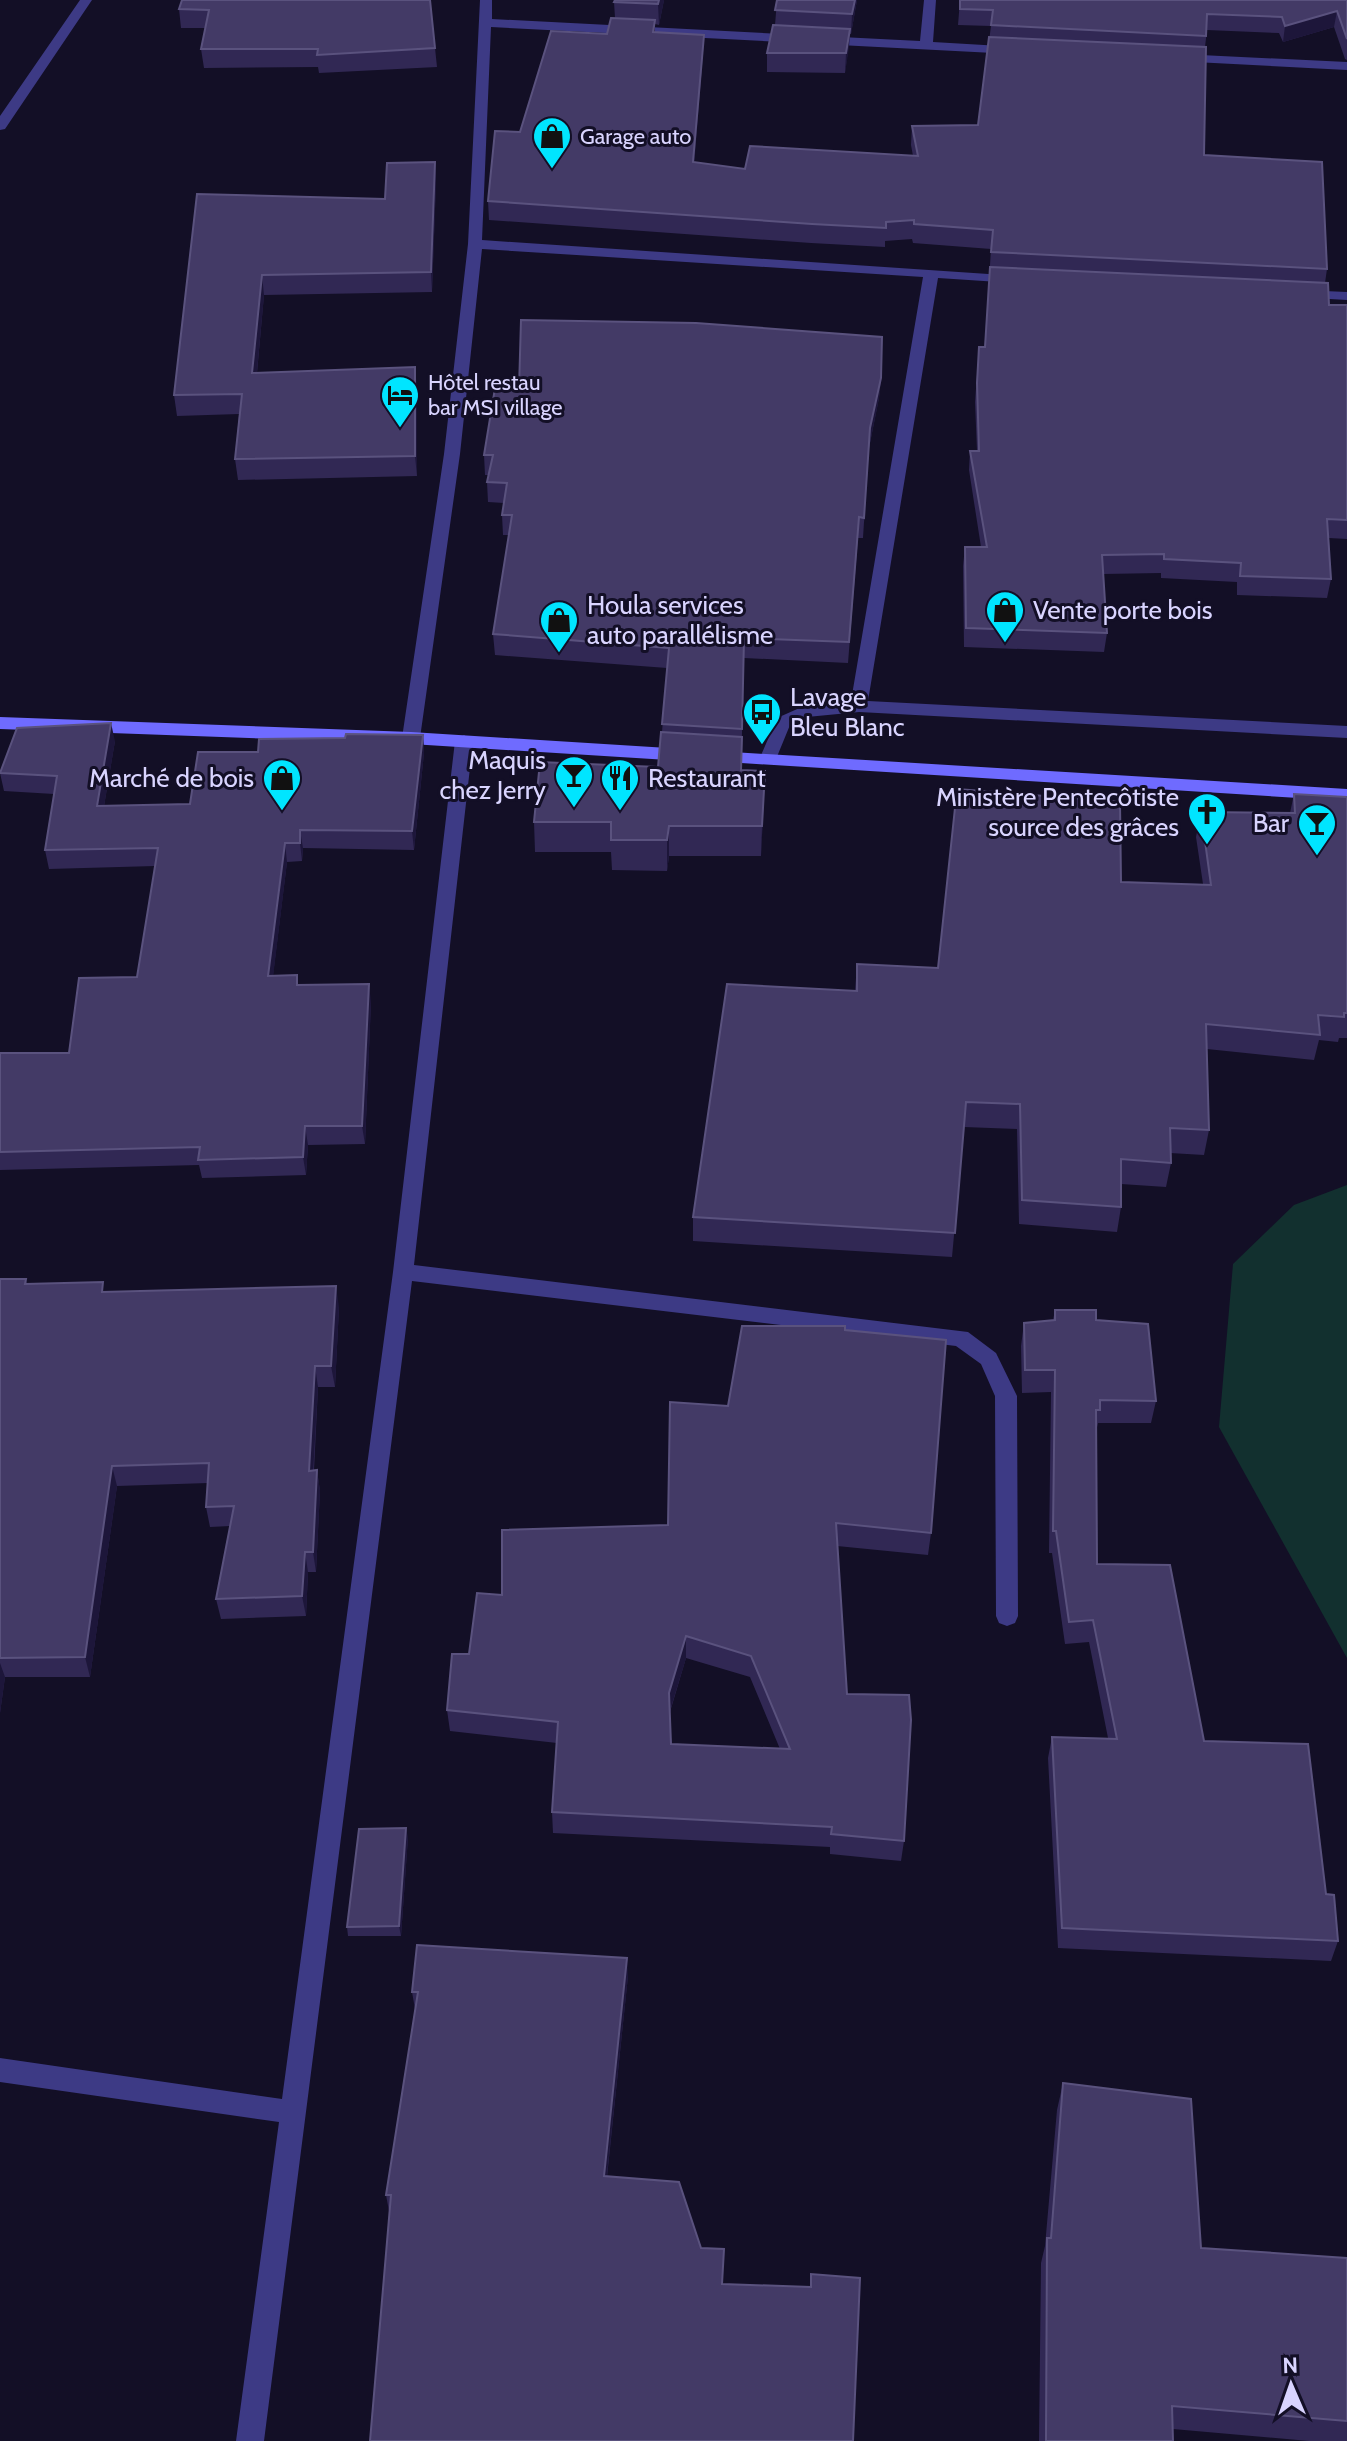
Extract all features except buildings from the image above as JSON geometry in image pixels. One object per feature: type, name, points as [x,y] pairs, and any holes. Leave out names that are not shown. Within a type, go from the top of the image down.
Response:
[{"type":"street","points":[[0,126],[86,0]]},
{"type":"street","points":[[411,738],[452,454],[475,244],[486,0]]},
{"type":"street","points":[[926,45],[930,0]]},
{"type":"street","points":[[485,23],[1035,51]]},
{"type":"street","points":[[1160,57],[1347,66]]},
{"type":"street","points":[[475,244],[1024,280]]},
{"type":"street","points":[[859,706],[931,275]]},
{"type":"street","points":[[1285,293],[1347,296]]},
{"type":"street","points":[[768,760],[783,722],[804,712],[859,706],[1347,732]]},
{"type":"street","points":[[0,723],[411,738],[1347,795]]},
{"type":"street","points":[[250,2441],[403,1272],[464,741]]},
{"type":"street","points":[[403,1272],[961,1338],[989,1359],[1006,1396],[1007,1616]]},
{"type":"street","points":[[0,2070],[291,2112]]},
{"type":"green space","points":[[1347,1185],[1347,1658],[1219,1427],[1233,1264],[1294,1205]]},
{"type":"place","name":"Garage auto","points":[[552,170]]},
{"type":"place","name":"Hôtel restau bar MSI village","points":[[400,429]]},
{"type":"place","name":"Vente porte bois","points":[[1005,644]]},
{"type":"place","name":"Houla services auto parallélisme","points":[[559,654]]},
{"type":"place","name":"Lavage Bleu Blanc","points":[[762,746]]},
{"type":"place","name":"Maquis chez Jerry","points":[[574,809]]},
{"type":"place","name":"Marché de bois","points":[[282,812]]},
{"type":"place","name":"Restaurant","points":[[620,812]]},
{"type":"place","name":"Ministère Pentecôtiste source des grâces","points":[[1207,846]]},
{"type":"place","name":"Bar","points":[[1317,857]]}]
